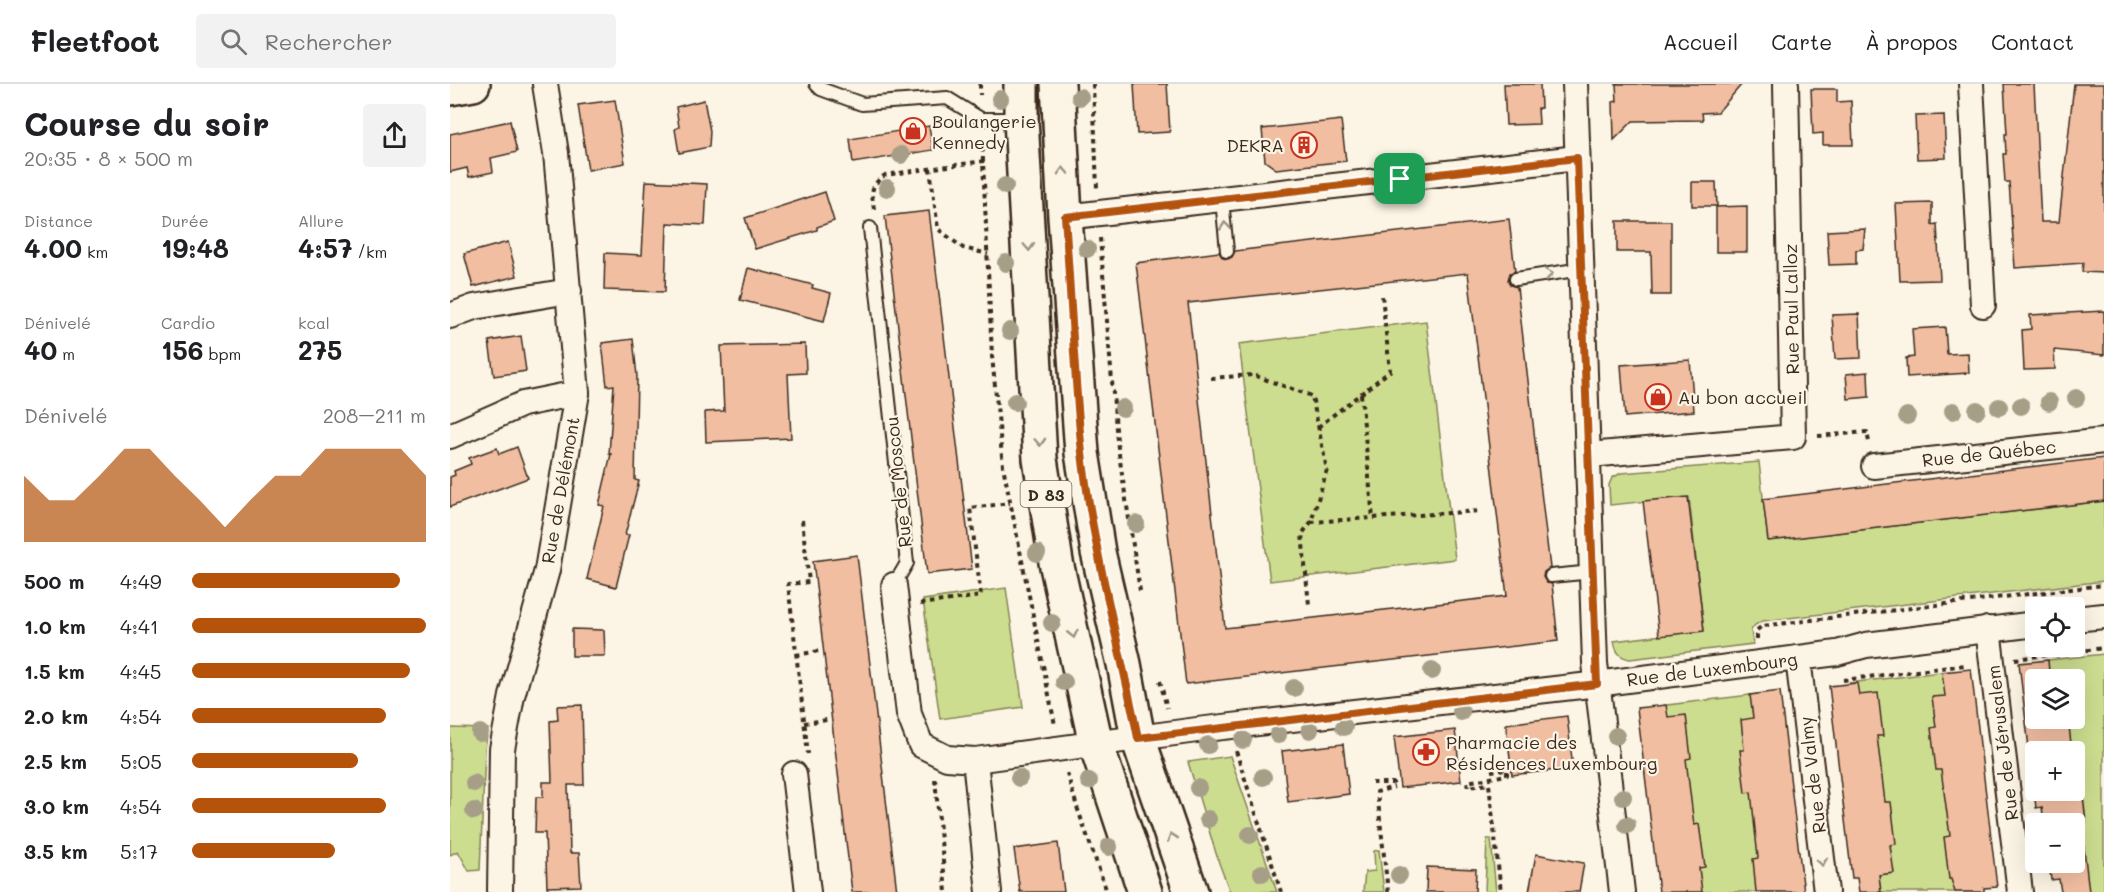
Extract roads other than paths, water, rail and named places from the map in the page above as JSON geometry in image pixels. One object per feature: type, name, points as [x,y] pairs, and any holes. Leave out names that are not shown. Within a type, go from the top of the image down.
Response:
[{"type":"main road","points":[[450,88],[473,84]]},
{"type":"main road","name":"D 83","points":[[1021,84],[1041,459],[1056,562],[1096,744],[1145,892]]},
{"type":"main road","name":"D 83","points":[[1058,84],[1082,453],[1098,552],[1124,664],[1138,738],[1191,892]]},
{"type":"street","name":"Rue de Délémont","points":[[500,892],[502,749],[512,696],[547,570],[577,393],[556,153],[545,84]]},
{"type":"street","points":[[1575,84],[1597,684],[1622,892]]},
{"type":"street","name":"Rue Paul Lalloz","points":[[1589,455],[1793,437],[1786,84]]},
{"type":"street","points":[[1971,84],[1983,305]]},
{"type":"street","points":[[1065,217],[1577,158]]},
{"type":"street","points":[[450,316],[474,307],[569,291]]},
{"type":"street","points":[[450,436],[523,404],[577,393]]},
{"type":"street","name":"Rue de Québec","points":[[1874,466],[2104,441]]},
{"type":"street","points":[[896,596],[909,714],[921,745],[947,758],[975,760],[1096,744]]},
{"type":"street","points":[[2085,618],[2104,616]]},
{"type":"street","name":"Rue de Luxembourg","points":[[1096,744],[1597,684],[1837,653],[1866,645],[2025,625]]},
{"type":"street","name":"Rue de Jérusalem","points":[[1988,629],[2020,892]]},
{"type":"street","name":"Rue de Valmy","points":[[1798,658],[1826,892]]},
{"type":"street","points":[[975,760],[988,892]]},
{"type":"street","points":[[801,766],[808,892]]},
{"type":"lane","points":[[816,84],[821,89],[862,104],[947,98],[981,119],[1022,119]]},
{"type":"lane","points":[[1222,200],[1227,251]]},
{"type":"lane","name":"Rue de Moscou","points":[[870,228],[907,563],[896,596]]},
{"type":"lane","points":[[1516,279],[1582,269]]},
{"type":"lane","points":[[1551,576],[1593,572]]},
{"type":"place","name":"Boulangerie Kennedy","points":[[913,131]]},
{"type":"place","name":"DEKRA","points":[[1304,145]]},
{"type":"place","name":"Au bon accueil","points":[[1658,397]]},
{"type":"place","name":"Pharmacie des Résidences Luxembourg","points":[[1426,752]]}]
